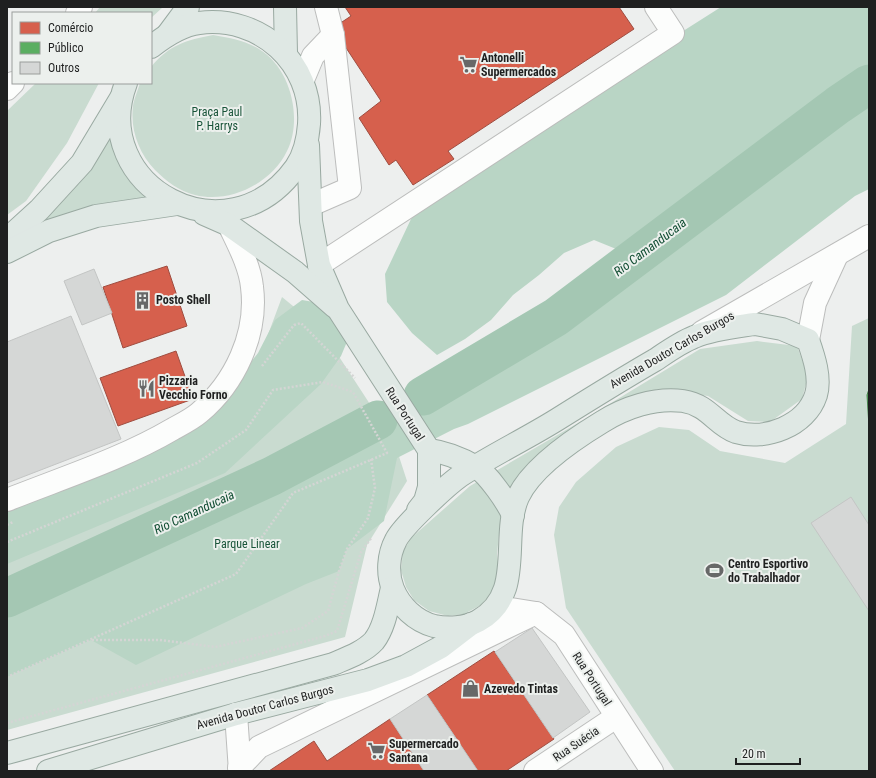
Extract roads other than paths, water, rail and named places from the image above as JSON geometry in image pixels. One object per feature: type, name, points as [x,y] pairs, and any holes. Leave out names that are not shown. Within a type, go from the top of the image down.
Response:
[{"type":"main road","points":[[152,46],[168,34],[188,7]]},
{"type":"main road","points":[[284,7],[286,53]]},
{"type":"main road","points":[[7,252],[49,231],[96,216],[184,207],[222,212],[251,205],[277,189],[297,166],[308,138],[310,109],[303,80],[286,53],[261,34],[231,23],[199,23],[168,34]]},
{"type":"main road","points":[[7,239],[39,210],[82,162],[124,90]]},
{"type":"main road","name":"Rua Portugal","points":[[124,90],[120,129],[130,160],[149,186],[184,207],[229,225],[295,272],[343,317]]},
{"type":"main road","name":"Rua Portugal","points":[[308,138],[311,221],[319,265],[343,317],[426,446],[429,487],[425,501],[406,525]]},
{"type":"main road","points":[[477,467],[459,477],[406,525],[396,539],[390,554],[389,571],[392,588],[401,605],[416,618],[434,626],[453,628],[472,624],[491,612],[502,597],[508,580],[514,515],[518,497],[545,463],[590,430],[618,412],[659,401],[683,401],[704,408],[734,431],[756,435],[773,432],[791,424],[808,411],[816,394],[817,378],[814,358],[808,340],[782,329],[755,324],[693,337]]},
{"type":"main road","name":"Avenida Doutor Carlos Burgos","points":[[477,467],[532,436],[611,386],[693,337]]},
{"type":"main road","points":[[426,446],[477,467],[502,496],[514,515]]},
{"type":"main road","name":"Avenida Doutor Carlos Burgos","points":[[7,752],[333,664],[358,652],[374,640],[385,618],[392,588]]},
{"type":"main road","name":"Avenida Doutor Carlos Burgos","points":[[48,771],[236,714],[368,680],[406,666],[441,647],[472,624]]},
{"type":"street","points":[[311,206],[350,188],[333,35],[326,7]]},
{"type":"street","points":[[319,265],[673,32],[656,7]]},
{"type":"street","points":[[303,80],[313,56],[333,35]]},
{"type":"street","points":[[7,500],[150,442],[199,413],[227,383],[244,351],[252,321],[252,287],[243,257],[229,225]]},
{"type":"street","name":"Avenida Doutor Carlos Burgos","points":[[693,337],[869,236]]},
{"type":"street","points":[[808,340],[815,303],[836,255]]},
{"type":"street","points":[[491,612],[511,609],[536,612]]},
{"type":"street","points":[[240,770],[259,747],[536,612]]},
{"type":"street","name":"Rua Portugal","points":[[536,612],[564,635],[652,771]]},
{"type":"street","points":[[236,714],[240,770]]},
{"type":"street","name":"Rua Suécia","points":[[535,771],[616,717]]},
{"type":"waterway","name":"Rio Camanducaia","points":[[423,396],[556,317],[838,105],[869,84]]},
{"type":"waterway","name":"Rio Camanducaia","points":[[7,598],[272,476],[378,420]]},
{"type":"place","name":"Antonelli Supermercados","points":[[468,65]]},
{"type":"place","name":"Posto Shell","points":[[143,300]]},
{"type":"place","name":"Pizzaria Vecchio Forno","points":[[146,388]]},
{"type":"place","name":"Centro Esportivo do Trabalhador","points":[[715,571]]},
{"type":"place","name":"Azevedo Tintas","points":[[471,689]]},
{"type":"place","name":"Supermercado Santana","points":[[376,751]]},
{"type":"park label","name":"Praça Paul P. Harrys","points":[[217,119]]},
{"type":"park label","name":"Parque Linear","points":[[247,544]]}]
